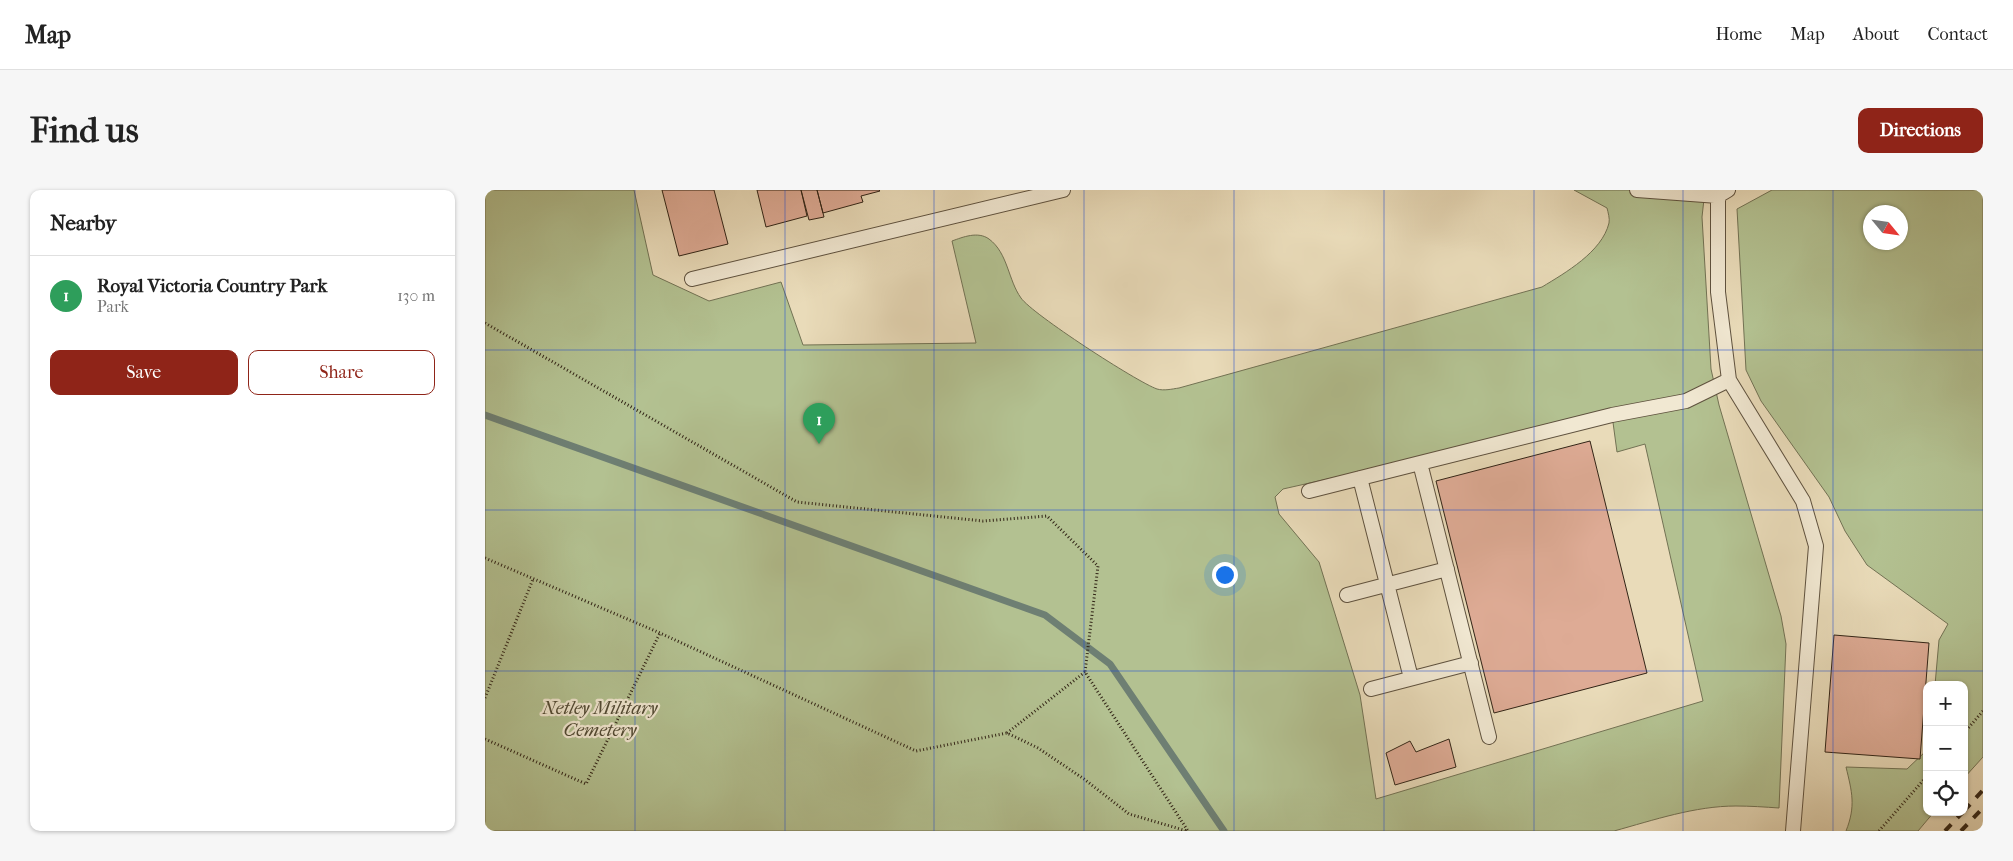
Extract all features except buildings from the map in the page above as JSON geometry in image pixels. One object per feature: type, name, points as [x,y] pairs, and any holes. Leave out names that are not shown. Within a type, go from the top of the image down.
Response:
[{"type":"lane","points":[[692,279],[1063,190]]},
{"type":"lane","points":[[1637,190],[1723,193],[1718,292],[1729,380],[1803,501],[1816,546],[1793,831]]},
{"type":"lane","points":[[1309,491],[1612,415],[1686,400],[1729,380]]},
{"type":"lane","points":[[1420,463],[1489,737]]},
{"type":"lane","points":[[1360,478],[1411,678]]},
{"type":"lane","points":[[1347,595],[1447,569]]},
{"type":"lane","points":[[1371,689],[1471,663]]},
{"type":"path","points":[[485,322],[797,502],[983,521],[1047,516],[1098,566],[1085,672],[1188,831]]},
{"type":"path","points":[[485,558],[660,633],[915,751],[1007,733],[1085,672]]},
{"type":"path","points":[[485,698],[533,579]]},
{"type":"path","points":[[485,740],[586,784],[660,633]]},
{"type":"path","points":[[1968,728],[1983,711]]},
{"type":"path","points":[[1007,733],[1038,748],[1085,779],[1129,814],[1188,831]]},
{"type":"path","points":[[1879,831],[1923,781]]},
{"type":"green space","name":"Netley Military Cemetery","points":[[485,190],[634,190],[653,275],[709,301],[781,282],[803,345],[976,343],[952,241],[980,235],[989,239],[1000,252],[1017,291],[1029,306],[1064,332],[1146,384],[1157,389],[1168,390],[1542,287],[1581,261],[1591,252],[1605,234],[1609,223],[1607,208],[1574,190],[1705,190],[1702,217],[1711,369],[1719,405],[1781,616],[1786,644],[1779,808],[1736,806],[1705,808],[1675,814],[1614,831],[485,831]],"holes":[[[1612,415],[1617,452],[1645,444],[1703,701],[1376,799],[1360,695],[1319,562],[1279,514],[1275,497],[1283,489]]]},
{"type":"green space","points":[[1772,190],[1983,190],[1983,757],[1968,774],[1968,681],[1935,681],[1939,640],[1948,624],[1867,565],[1845,531],[1829,497],[1761,401],[1746,370],[1737,209]]},
{"type":"green space","points":[[1923,754],[1923,816],[1931,816],[1918,831],[1846,831],[1851,814],[1852,799],[1846,767],[1907,769]]},
{"type":"waterway","points":[[485,415],[1045,615],[1110,664],[1224,831]]},
{"type":"railway","points":[[1968,807],[1983,790]]},
{"type":"railway","points":[[1961,831],[1983,808]]},
{"type":"railway","points":[[1945,831],[1959,816]]},
{"type":"place","name":"Royal Victoria Country Park","points":[[819,444]]}]
